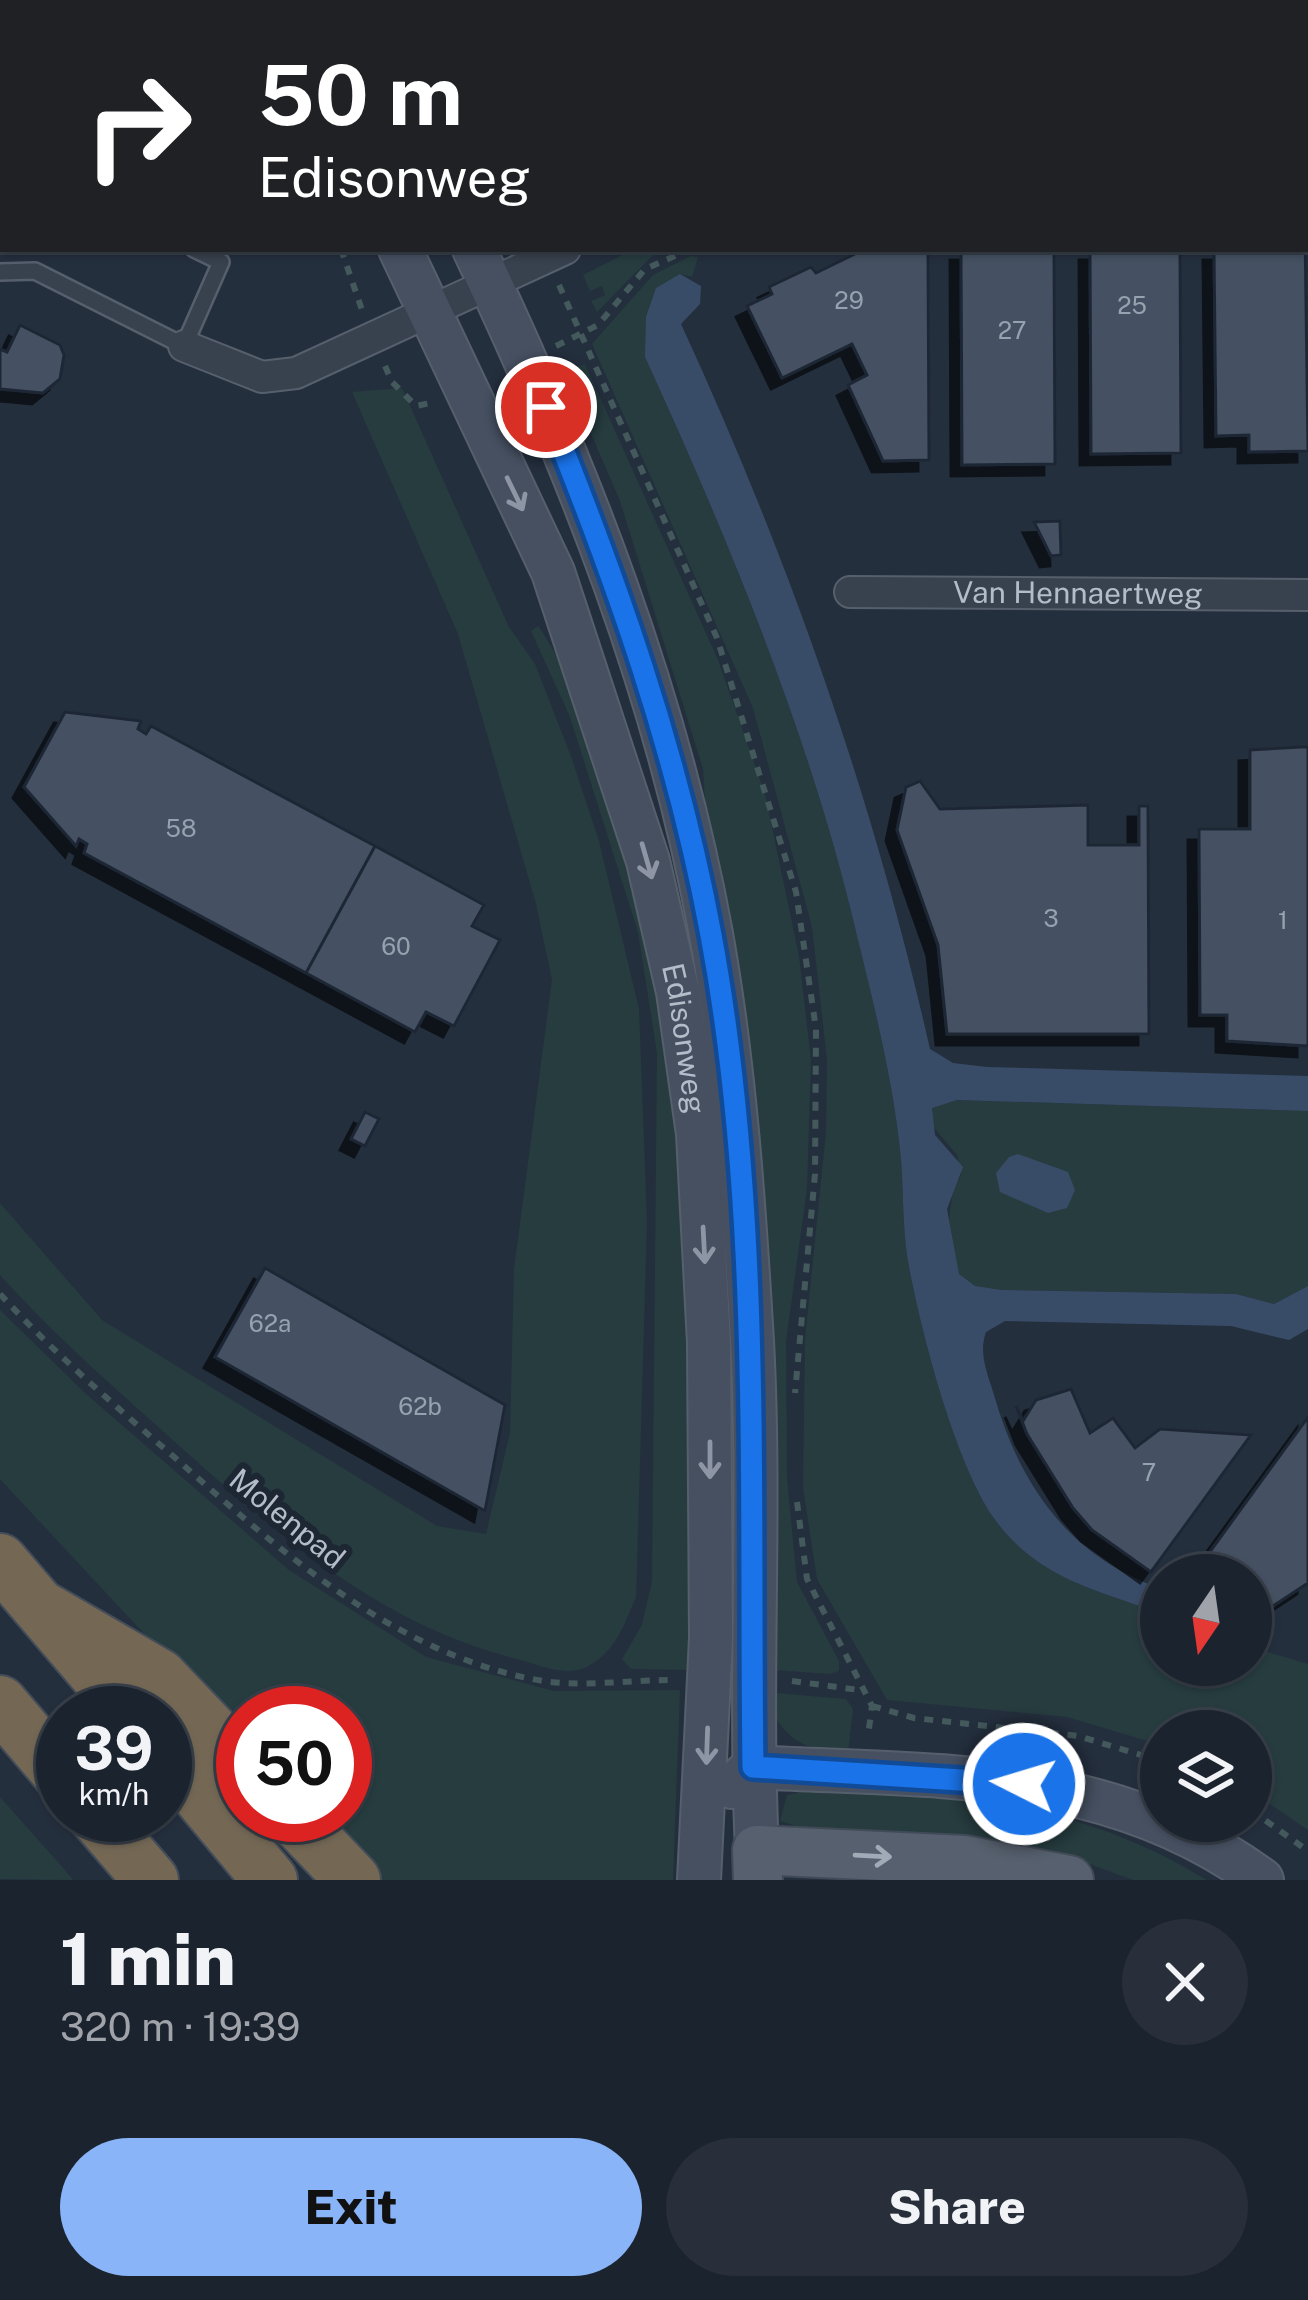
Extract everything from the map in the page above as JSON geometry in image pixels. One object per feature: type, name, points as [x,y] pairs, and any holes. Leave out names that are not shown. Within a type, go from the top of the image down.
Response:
[{"type":"highway","points":[[0,1561],[107,1686]]},
{"type":"highway","points":[[40,1607],[160,1676],[216,1735]]},
{"type":"highway","points":[[0,1703],[36,1745]]},
{"type":"highway","points":[[192,1786],[270,1880]]},
{"type":"highway","points":[[118,1842],[151,1880]]},
{"type":"highway","points":[[317,1842],[353,1880]]},
{"type":"main road","name":"Edisonweg","points":[[401,252],[553,572],[648,861],[678,992],[698,1134],[709,1343],[711,1638],[699,1880]]},
{"type":"main road","name":"Edisonweg","points":[[482,267],[621,592],[688,828],[711,934],[728,1046],[752,1346],[757,1865]]},
{"type":"main road","points":[[1070,1880],[965,1860],[757,1865],[705,1812],[753,1767],[987,1778],[1061,1789],[1154,1818],[1218,1848],[1262,1880]]},
{"type":"street","points":[[184,346],[262,377],[296,373],[429,312],[482,267],[551,252]]},
{"type":"street","name":"Van Hennaertweg","points":[[850,592],[1308,595]]},
{"type":"lane","points":[[0,272],[34,271],[184,346],[221,262],[200,252]]},
{"type":"path","points":[[579,336],[598,325],[645,269],[684,252]]},
{"type":"path","name":"Molenpad","points":[[0,1294],[141,1429],[341,1594],[399,1630],[469,1659],[543,1681],[598,1680]]},
{"type":"path","points":[[872,1706],[914,1718],[1078,1736],[1140,1755]]},
{"type":"path","points":[[1272,1825],[1308,1851]]},
{"type":"green space","points":[[628,252],[662,252],[652,256],[597,312],[591,301],[605,295],[602,286],[590,291],[583,275]]},
{"type":"green space","points":[[698,257],[692,277],[680,274],[645,357],[765,642],[838,862],[894,1103],[911,1277],[933,1367],[966,1466],[993,1517],[1028,1554],[1068,1579],[1140,1606],[1140,1686],[1272,1686],[1272,1653],[1308,1664],[1308,1830],[1272,1805],[1272,1710],[1140,1710],[1140,1739],[1067,1717],[887,1700],[817,1579],[803,1488],[805,1339],[826,1132],[827,1060],[812,927],[753,708],[592,344],[653,275]]},
{"type":"green space","points":[[585,364],[718,660],[765,794],[799,956],[811,1060],[807,1188],[786,1342],[787,1477],[797,1582],[839,1661],[839,1671],[829,1674],[762,1669],[703,769],[620,501],[564,371]]},
{"type":"green space","points":[[402,388],[509,627],[535,664],[572,759],[599,841],[639,1009],[647,1222],[636,1597],[611,1647],[595,1662],[576,1670],[548,1668],[462,1642],[414,1621],[326,1567],[244,1503],[122,1395],[0,1275],[0,1203],[102,1320],[437,1526],[486,1534],[510,1433],[514,1269],[552,980],[536,904],[458,634],[352,392]]},
{"type":"green space","points":[[538,626],[574,691],[599,763],[646,930],[671,1050],[689,1266],[691,1670],[631,1669],[622,1659],[642,1625],[652,1581],[657,1053],[638,932],[570,717],[531,631]]},
{"type":"green space","points":[[957,1100],[1308,1111],[1308,1286],[1274,1304],[1235,1294],[1002,1290],[968,1283],[958,1271],[950,1244],[952,1198],[961,1176],[957,1155],[930,1123],[932,1107]]},
{"type":"green space","points":[[0,1310],[85,1393],[289,1570],[426,1657],[554,1691],[680,1690],[673,1880],[374,1880],[338,1842],[372,1842],[372,1686],[216,1686],[216,1711],[0,1479]]},
{"type":"green space","points":[[764,1692],[846,1699],[853,1709],[848,1753],[818,1750],[794,1739],[777,1720]]},
{"type":"green space","points":[[824,1787],[975,1799],[1068,1819],[1160,1854],[1207,1880],[1133,1880],[1065,1855],[808,1830],[780,1821],[787,1795]]},
{"type":"green space","points":[[0,1797],[73,1880],[0,1879]]},
{"type":"water","points":[[680,274],[701,286],[700,304],[681,324],[757,501],[825,680],[882,863],[930,1049],[953,1063],[987,1067],[1308,1076],[1308,1111],[957,1100],[932,1108],[935,1135],[963,1167],[947,1209],[959,1274],[975,1286],[1236,1294],[1274,1304],[1308,1286],[1308,1329],[1289,1340],[1231,1326],[1005,1321],[986,1332],[983,1356],[989,1379],[1005,1428],[1034,1488],[1075,1537],[1100,1558],[1140,1580],[1140,1606],[1068,1579],[1028,1554],[993,1517],[954,1434],[911,1277],[894,1103],[838,862],[765,641],[645,357],[646,317],[656,288]]},
{"type":"water","points":[[1018,1154],[1068,1172],[1075,1190],[1067,1208],[1048,1213],[1000,1192],[996,1173],[1009,1157]]},
{"type":"building","points":[[859,252],[928,252],[929,460],[883,461],[848,385],[867,375],[852,344],[782,378],[747,306],[772,294],[769,287],[811,267],[816,273]]},
{"type":"building","points":[[961,252],[1054,252],[1055,464],[962,465]]},
{"type":"building","points":[[1090,252],[1180,252],[1181,453],[1091,454]]},
{"type":"building","points":[[1214,252],[1305,252],[1308,451],[1249,452],[1249,435],[1216,436]]},
{"type":"building","points":[[20,325],[60,345],[64,355],[60,379],[43,393],[0,389],[0,349],[7,352]]},
{"type":"building","points":[[1060,521],[1061,555],[1051,556],[1034,522]]},
{"type":"building","points":[[65,712],[141,721],[138,729],[146,734],[151,726],[375,846],[306,973],[84,853],[87,844],[79,839],[76,846],[24,787]]},
{"type":"building","points":[[1308,747],[1308,1046],[1227,1041],[1227,1015],[1200,1015],[1199,829],[1250,829],[1250,750]]},
{"type":"building","points":[[920,781],[940,809],[1088,805],[1088,845],[1139,845],[1139,806],[1148,806],[1149,1034],[947,1034],[938,945],[897,830],[906,787]]},
{"type":"building","points":[[375,846],[484,905],[472,926],[500,940],[454,1026],[426,1012],[415,1032],[306,973]]},
{"type":"building","points":[[365,1112],[379,1119],[365,1146],[351,1139]]},
{"type":"building","points":[[265,1268],[505,1405],[485,1511],[215,1357]]},
{"type":"building","points":[[1071,1389],[1090,1433],[1113,1418],[1135,1448],[1160,1429],[1251,1435],[1164,1554],[1140,1554],[1140,1564],[1092,1530],[1073,1508],[1027,1434],[1016,1406],[1023,1421],[1036,1400]]},
{"type":"building","points":[[1308,1417],[1308,1583],[1273,1606],[1272,1554],[1208,1554]]},
{"type":"route","points":[[546,407],[621,592],[688,828],[711,934],[728,1046],[752,1346],[753,1767],[987,1778],[1024,1784]]}]
